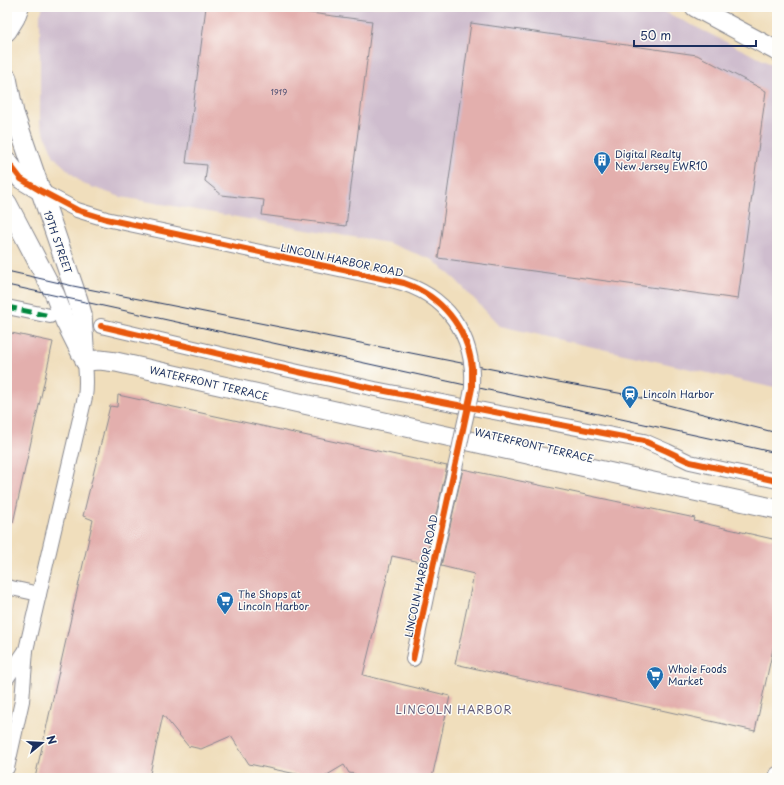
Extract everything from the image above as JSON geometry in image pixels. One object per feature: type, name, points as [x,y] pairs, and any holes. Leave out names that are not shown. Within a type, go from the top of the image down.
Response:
[{"type":"street","points":[[7,30],[15,18],[19,7]]},
{"type":"street","points":[[694,7],[777,51]]},
{"type":"street","name":"19TH STREET","points":[[7,78],[14,113],[82,314],[87,381],[87,389],[26,650]]},
{"type":"street","points":[[7,161],[21,179],[41,191]]},
{"type":"street","name":"LINCOLN HARBOR ROAD","points":[[41,191],[77,210],[106,219],[413,286],[430,296],[446,309],[458,325],[467,345],[472,368],[472,388],[413,659]]},
{"type":"street","name":"19TH STREET","points":[[7,202],[55,295],[65,321],[85,361]]},
{"type":"street","points":[[7,307],[50,316]]},
{"type":"street","points":[[101,326],[375,389],[644,441],[690,462],[777,481]]},
{"type":"street","name":"WATERFRONT TERRACE","points":[[85,361],[100,360],[116,362],[777,509]]},
{"type":"street","points":[[7,587],[39,594]]},
{"type":"street","points":[[7,678],[26,650]]},
{"type":"street","points":[[7,768],[22,701],[26,650]]},
{"type":"street","points":[[776,778],[777,774]]},
{"type":"shaded area","points":[[43,7],[655,7],[777,67],[777,386],[770,387],[500,326],[456,280],[433,260],[388,243],[121,197],[83,184],[54,157],[40,123],[40,15]]},
{"type":"building","points":[[206,7],[264,7],[372,21],[346,226],[262,215],[264,200],[222,195],[205,181],[207,165],[186,163]]},
{"type":"building","name":"Digital Realty New Jersey EWR10","points":[[471,23],[697,55],[766,91],[738,299],[438,258]]},
{"type":"building","points":[[7,332],[53,342],[13,523],[7,522]]},
{"type":"building","name":"The Shops at Lincoln Harbor","points":[[118,395],[447,466],[425,563],[392,556],[363,675],[450,696],[432,778],[358,778],[355,774],[349,773],[344,765],[322,778],[315,778],[249,764],[231,736],[201,749],[188,746],[163,715],[149,778],[35,778],[93,520],[83,516],[110,406],[117,407]]},
{"type":"building","points":[[463,469],[695,518],[694,521],[777,540],[777,631],[755,731],[455,664],[474,574],[441,566]]},
{"type":"tram line","points":[[7,271],[73,286],[629,395],[777,433]]},
{"type":"tram line","points":[[7,285],[777,453]]},
{"type":"marked path","points":[[7,307],[50,316]]},
{"type":"cycle path","points":[[7,161],[21,179],[77,210],[106,219],[404,283],[430,296],[450,315],[458,326],[469,352],[472,367],[472,388],[413,659]]},
{"type":"cycle path","points":[[101,326],[375,389],[644,441],[690,462],[777,481]]},
{"type":"place","name":"Digital Realty New Jersey EWR10","points":[[602,175]]},
{"type":"place","name":"Lincoln Harbor","points":[[630,409]]},
{"type":"place","name":"The Shops at Lincoln Harbor","points":[[225,615]]},
{"type":"place","name":"Whole Foods Market","points":[[655,690]]},
{"type":"district","name":"LINCOLN HARBOR","points":[[454,710]]}]
